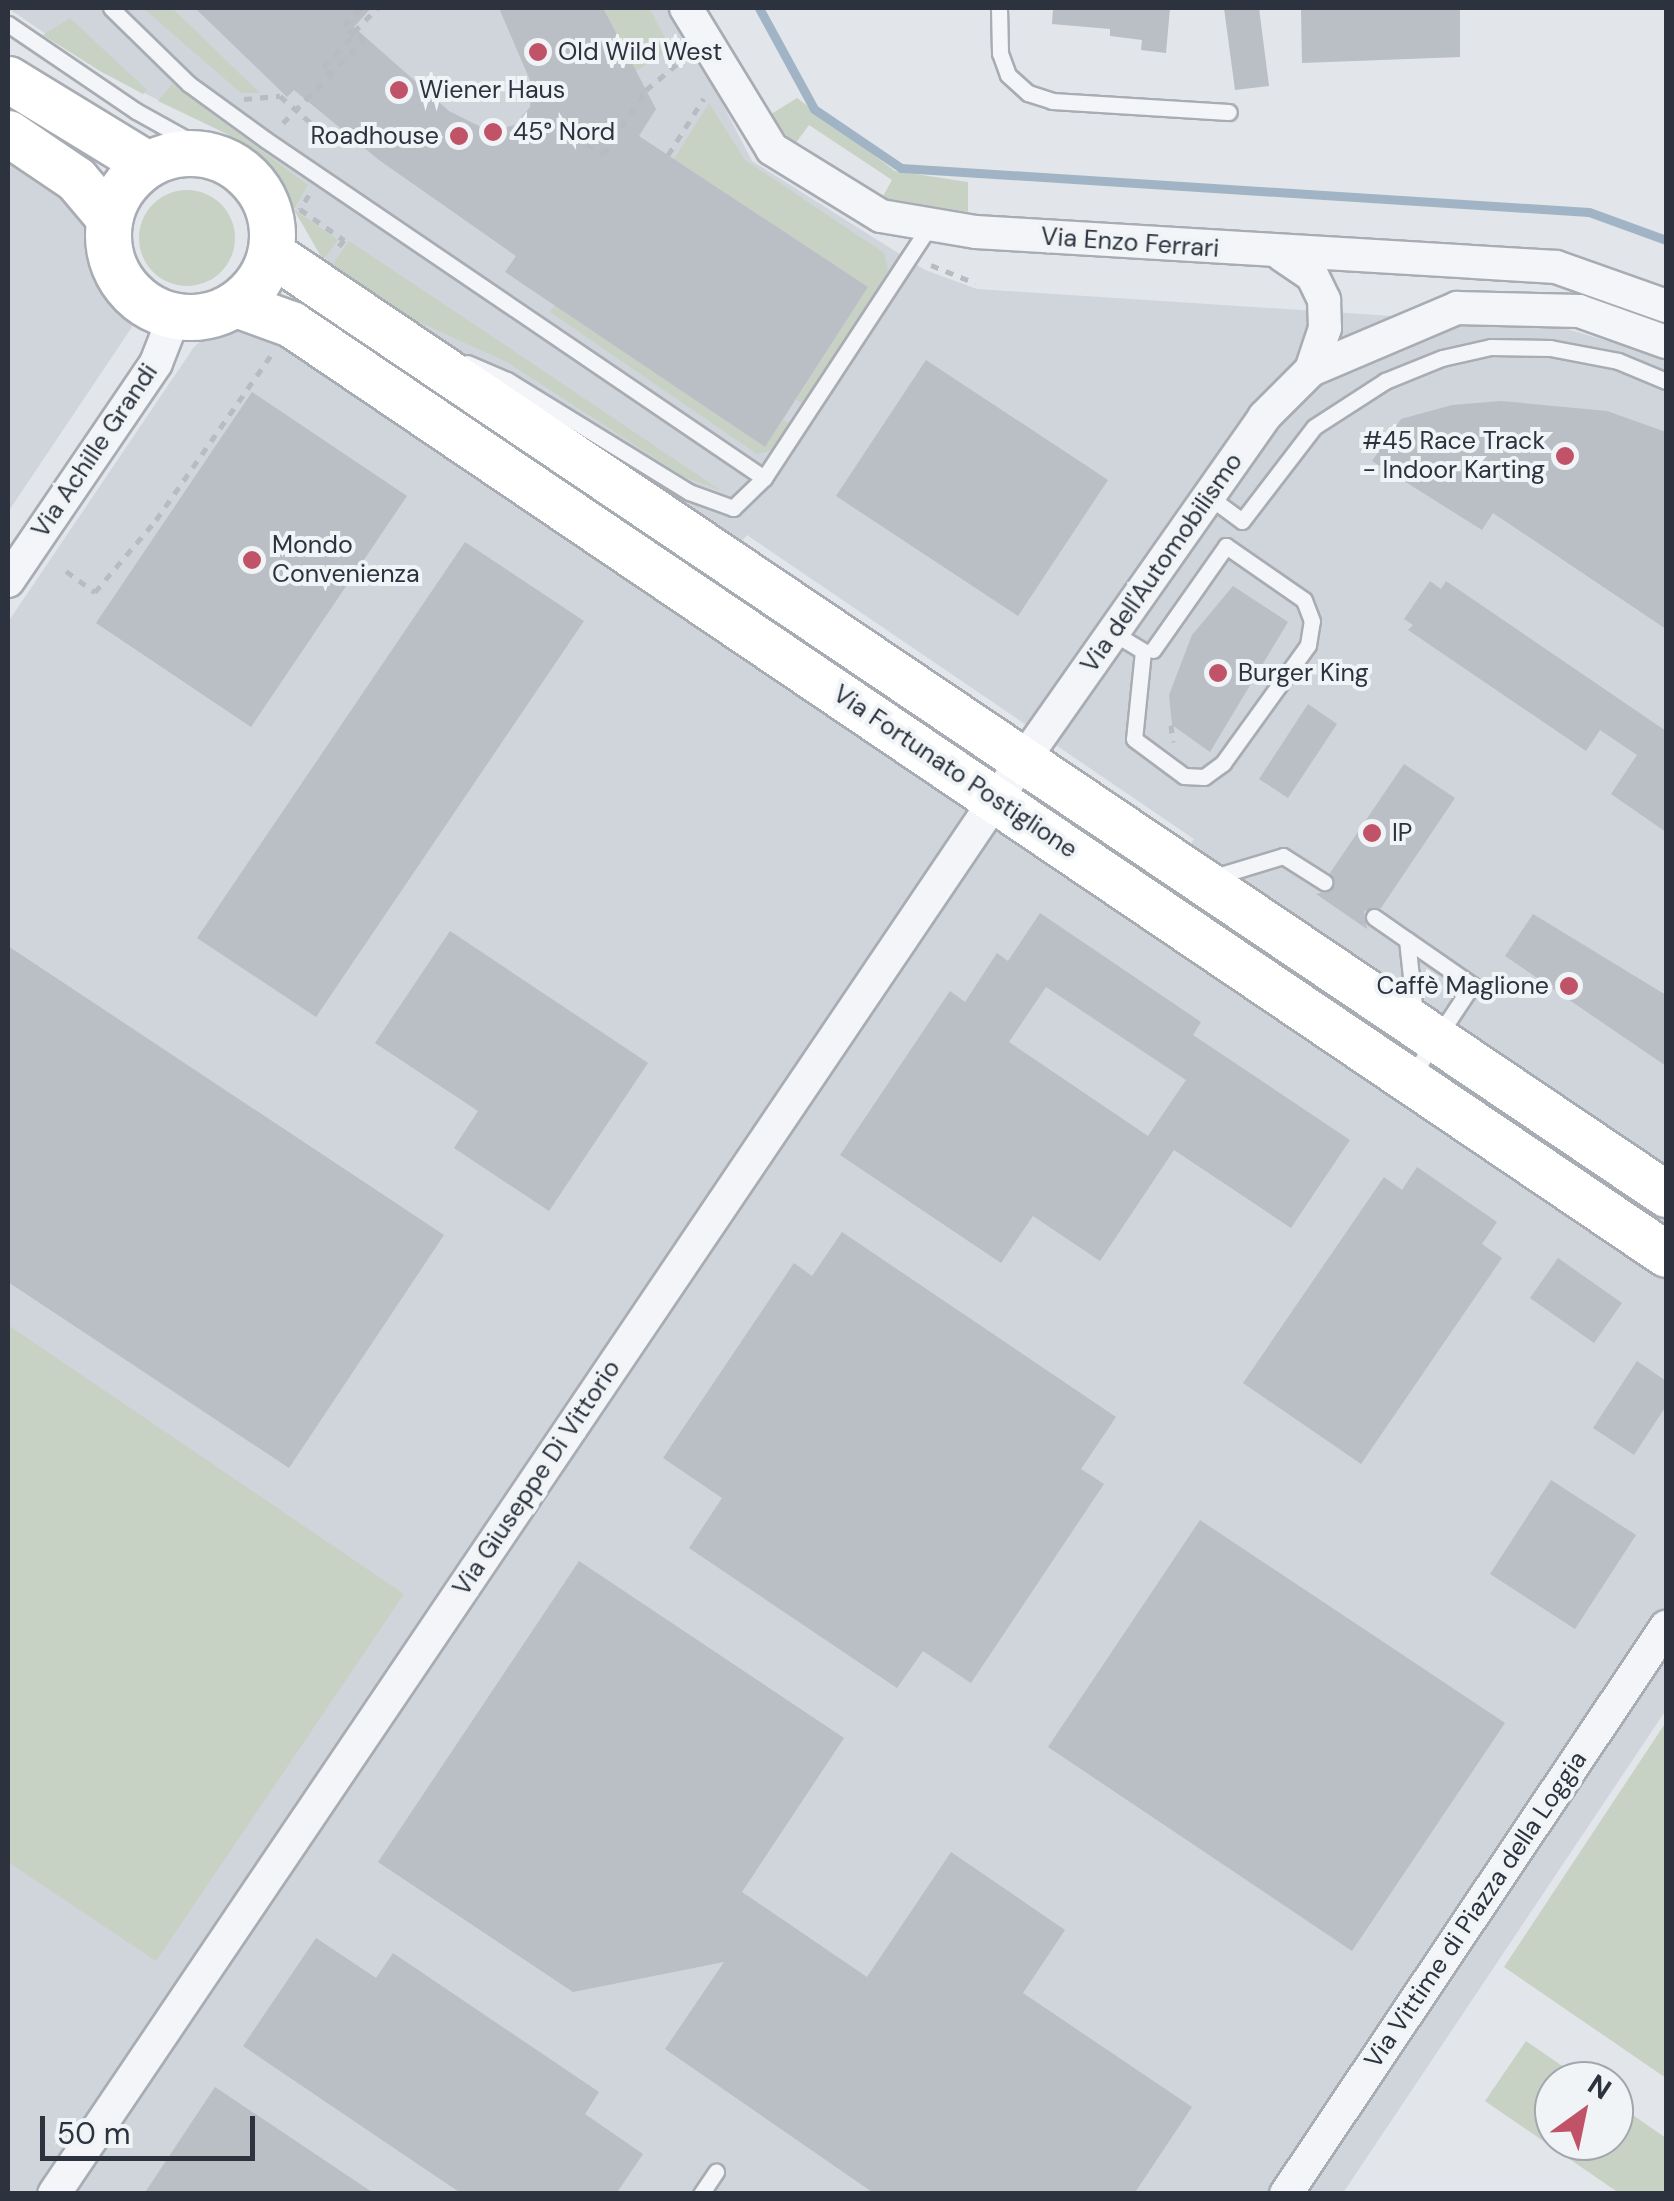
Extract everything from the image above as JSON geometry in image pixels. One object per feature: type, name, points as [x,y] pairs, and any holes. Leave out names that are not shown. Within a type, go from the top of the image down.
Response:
[{"type":"street","name":"Via Enzo Ferrari","points":[[686,8],[772,149],[881,216],[930,225],[1282,254],[1556,267],[1666,306]]},
{"type":"street","points":[[8,79],[148,164]]},
{"type":"street","points":[[8,133],[76,179],[109,218],[116,272],[133,295],[174,316],[201,317],[236,304],[252,290],[271,253],[264,198],[224,160],[185,153],[148,164],[130,178],[109,218]]},
{"type":"street","name":"Via Fortunato Postiglione","points":[[271,253],[1009,781],[1409,1080],[1666,1254]]},
{"type":"street","name":"Via dell'Automobilismo","points":[[1282,254],[1312,275],[1324,300],[1325,328],[1311,370]]},
{"type":"street","name":"Via Fortunato Postiglione","points":[[236,304],[291,324],[1009,781],[1197,882],[1666,1194]]},
{"type":"street","name":"Via dell'Automobilismo","points":[[1009,781],[1137,645],[1208,496],[1264,416],[1311,370],[1428,316],[1491,305],[1579,311],[1666,342]]},
{"type":"street","name":"Via Achille Grandi","points":[[8,582],[156,363],[174,316]]},
{"type":"street","name":"Via Giuseppe Di Vittorio","points":[[54,2194],[1009,781]]},
{"type":"street","name":"Via Vittime di Piazza della Loggia","points":[[1286,2194],[1666,1627]]},
{"type":"lane","points":[[111,8],[189,84],[266,140],[764,478]]},
{"type":"lane","points":[[998,8],[1000,53],[1008,75],[1028,93],[1052,101],[1229,112]]},
{"type":"lane","points":[[8,24],[136,111],[224,160]]},
{"type":"lane","points":[[383,330],[501,377],[715,504],[733,508],[764,478],[930,225]]},
{"type":"lane","points":[[1234,548],[1242,521],[1314,427],[1411,368],[1491,347],[1550,348],[1618,361],[1666,380]]},
{"type":"lane","points":[[1208,496],[1242,521]]},
{"type":"lane","points":[[1222,548],[1234,548],[1304,600],[1313,630],[1223,763],[1204,777],[1184,776],[1134,738],[1137,645],[1222,548]]},
{"type":"lane","points":[[1197,882],[1283,856],[1324,882]]},
{"type":"lane","points":[[1374,917],[1472,985],[1426,1034],[1409,1080]]},
{"type":"lane","points":[[1407,940],[1426,1034]]},
{"type":"lane","points":[[702,2194],[716,2172]]},
{"type":"path","points":[[330,75],[323,67],[354,35],[344,26],[361,8]]},
{"type":"path","points":[[283,123],[364,40],[354,32],[377,8]]},
{"type":"path","points":[[588,144],[603,154],[646,90],[705,40]]},
{"type":"path","points":[[668,155],[723,70]]},
{"type":"path","points":[[316,184],[300,209],[344,240],[327,263]]},
{"type":"path","points":[[910,254],[975,283]]},
{"type":"path","points":[[66,572],[95,592],[156,520],[279,343]]},
{"type":"path","points":[[1171,745],[1172,725]]},
{"type":"shaded area","points":[[8,8],[673,8],[752,161],[925,270],[977,289],[1560,327],[1666,358],[1666,1710],[1343,2193],[8,2194],[8,622],[194,347],[217,328],[247,328],[279,343],[1142,918],[1194,839],[747,535],[737,547],[331,267],[267,163],[227,134],[100,71]]},
{"type":"shaded area","points":[[8,157],[69,198],[81,214],[95,269],[132,327],[8,512]]},
{"type":"green space","points":[[143,8],[172,8],[260,93],[241,93]]},
{"type":"green space","points":[[603,8],[649,8],[671,49],[636,71]]},
{"type":"green space","points":[[70,18],[147,90],[143,94],[43,35]]},
{"type":"green space","points":[[172,84],[308,185],[294,209],[338,240],[323,260],[267,163],[227,134],[158,101]]},
{"type":"green space","points":[[797,98],[895,171],[968,182],[968,212],[882,198],[892,180],[809,125],[795,144],[768,116]]},
{"type":"green space","points":[[709,103],[745,160],[884,253],[888,270],[876,293],[803,404],[796,400],[868,287],[674,159]]},
{"type":"green space","points":[[187,190],[205,194],[221,204],[231,220],[235,238],[231,256],[221,272],[205,282],[187,286],[169,282],[153,272],[143,256],[139,238],[143,220],[153,204],[169,194]]},
{"type":"green space","points":[[349,241],[720,490],[684,477],[507,362],[395,311],[331,267]]},
{"type":"green space","points":[[555,305],[765,447],[783,420],[790,424],[772,450],[757,454],[550,312]]},
{"type":"green space","points":[[8,1325],[404,1594],[156,1961],[8,1862]]},
{"type":"green space","points":[[1666,1722],[1666,2078],[1504,1967]]},
{"type":"green space","points":[[1526,2041],[1555,2061],[1534,2061],[1534,2135],[1485,2101]]},
{"type":"green space","points":[[1634,2116],[1666,2138],[1666,2193],[1619,2193],[1572,2161],[1634,2161]]},
{"type":"building","points":[[195,8],[371,8],[354,27],[449,111],[489,131],[515,125],[530,107],[532,85],[499,8],[603,8],[656,109],[639,136],[868,287],[765,447],[505,272],[516,256],[379,160],[294,90],[287,97]]},
{"type":"building","points":[[1053,8],[1170,8],[1166,53],[1141,50],[1142,40],[1110,36],[1110,29],[1052,24]]},
{"type":"building","points":[[1224,8],[1259,8],[1269,86],[1235,90]]},
{"type":"building","points":[[1301,8],[1460,8],[1460,57],[1302,63]]},
{"type":"building","points":[[926,360],[1108,480],[1018,616],[836,496]]},
{"type":"building","name":"Mondo Convenienza","points":[[252,392],[407,496],[251,727],[96,623]]},
{"type":"building","points":[[1501,401],[1607,411],[1666,432],[1666,629],[1493,513],[1482,530],[1372,461],[1401,419],[1452,405]]},
{"type":"building","points":[[465,542],[584,621],[316,1017],[197,938]]},
{"type":"building","points":[[1430,581],[1441,589],[1446,581],[1666,731],[1666,832],[1611,794],[1637,755],[1600,730],[1586,751],[1408,630],[1413,625],[1404,619]]},
{"type":"building","name":"Burger King","points":[[1233,586],[1288,622],[1210,752],[1172,725],[1169,695],[1192,635]]},
{"type":"building","points":[[1308,704],[1337,724],[1288,798],[1259,779]]},
{"type":"building","points":[[1404,764],[1455,798],[1381,908],[1364,911],[1367,929],[1316,894],[1333,889],[1330,873]]},
{"type":"building","points":[[1040,913],[1201,1022],[1193,1035],[1350,1140],[1291,1228],[1174,1150],[1100,1261],[1033,1216],[1001,1263],[840,1155],[950,991],[965,1002],[997,953],[1008,961]],"holes":[[[1046,987],[1186,1080],[1148,1136],[1009,1042]]]},
{"type":"building","points":[[1533,914],[1666,995],[1666,1066],[1505,956]]},
{"type":"building","points":[[450,931],[648,1063],[549,1211],[454,1148],[478,1111],[375,1043]]},
{"type":"building","points":[[8,946],[444,1235],[289,1468],[8,1282]]},
{"type":"building","points":[[1417,1167],[1497,1222],[1482,1244],[1502,1258],[1361,1464],[1243,1383],[1384,1177],[1402,1190]]},
{"type":"building","points":[[842,1232],[1116,1417],[1081,1469],[1104,1484],[971,1683],[923,1651],[897,1688],[689,1548],[722,1498],[663,1458],[794,1263],[812,1276]]},
{"type":"building","points":[[1558,1258],[1622,1303],[1594,1343],[1530,1298]]},
{"type":"building","points":[[1637,1361],[1666,1381],[1666,1406],[1634,1455],[1593,1428]]},
{"type":"building","points":[[1551,1480],[1636,1535],[1575,1629],[1490,1574]]},
{"type":"building","points":[[1200,1520],[1505,1723],[1352,1951],[1048,1747]]},
{"type":"building","points":[[579,1561],[844,1738],[742,1892],[867,1977],[951,1852],[1065,1930],[1023,1993],[1192,2107],[1134,2194],[875,2194],[665,2049],[724,1962],[573,1992],[378,1862]]},
{"type":"building","points":[[316,1938],[376,1978],[393,1953],[599,2092],[585,2114],[643,2154],[616,2194],[462,2194],[243,2046]]},
{"type":"building","points":[[215,2087],[375,2194],[144,2194]]},
{"type":"waterway","points":[[759,8],[814,109],[901,168],[1589,212],[1666,240]]},
{"type":"place","name":"Old Wild West","points":[[538,52]]},
{"type":"place","name":"Wiener Haus","points":[[399,90]]},
{"type":"place","name":"45° Nord","points":[[493,132]]},
{"type":"place","name":"Roadhouse","points":[[459,136]]},
{"type":"place","name":"#45 Race Track - Indoor Karting","points":[[1565,456]]},
{"type":"place","name":"Mondo Convenienza","points":[[252,560]]},
{"type":"place","name":"Burger King","points":[[1218,673]]},
{"type":"place","name":"IP","points":[[1372,833]]},
{"type":"place","name":"Caffè Maglione","points":[[1569,986]]}]
